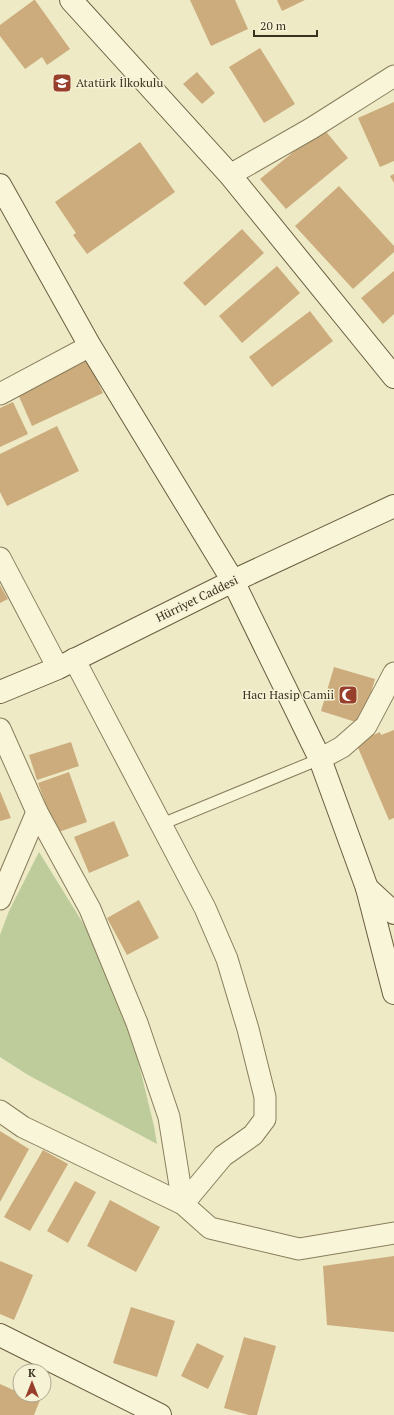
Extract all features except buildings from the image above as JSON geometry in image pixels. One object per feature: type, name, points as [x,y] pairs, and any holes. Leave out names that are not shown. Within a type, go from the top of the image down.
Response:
[{"type":"street","points":[[71,0],[230,175],[394,377]]},
{"type":"street","points":[[230,175],[312,128],[394,76]]},
{"type":"street","points":[[0,185],[90,346],[233,581],[320,759],[367,888],[394,993]]},
{"type":"street","points":[[0,394],[90,346]]},
{"type":"street","name":"Hürriyet Caddesi","points":[[0,692],[66,664],[233,581],[394,506]]},
{"type":"street","points":[[0,558],[66,664],[162,824],[205,908],[227,958],[248,1028],[265,1097],[265,1119],[253,1135],[223,1156],[184,1204]]},
{"type":"street","points":[[320,759],[342,747],[366,726],[394,673]]},
{"type":"street","points":[[0,729],[37,812],[90,909],[138,1023],[169,1117],[184,1204]]},
{"type":"street","points":[[0,899],[37,812]]},
{"type":"street","points":[[367,888],[394,913]]},
{"type":"street","points":[[0,1111],[22,1127],[184,1204],[210,1228],[299,1249],[394,1233]]},
{"type":"street","points":[[0,1335],[160,1415]]},
{"type":"lane","points":[[162,824],[320,759]]},
{"type":"green space","points":[[39,852],[99,949],[131,1032],[157,1144],[28,1075],[0,1057],[0,935],[9,911]]},
{"type":"place","name":"Atatürk İlkokulu","points":[[62,83]]},
{"type":"place","name":"Hacı Hasip Camii","points":[[348,695]]}]
